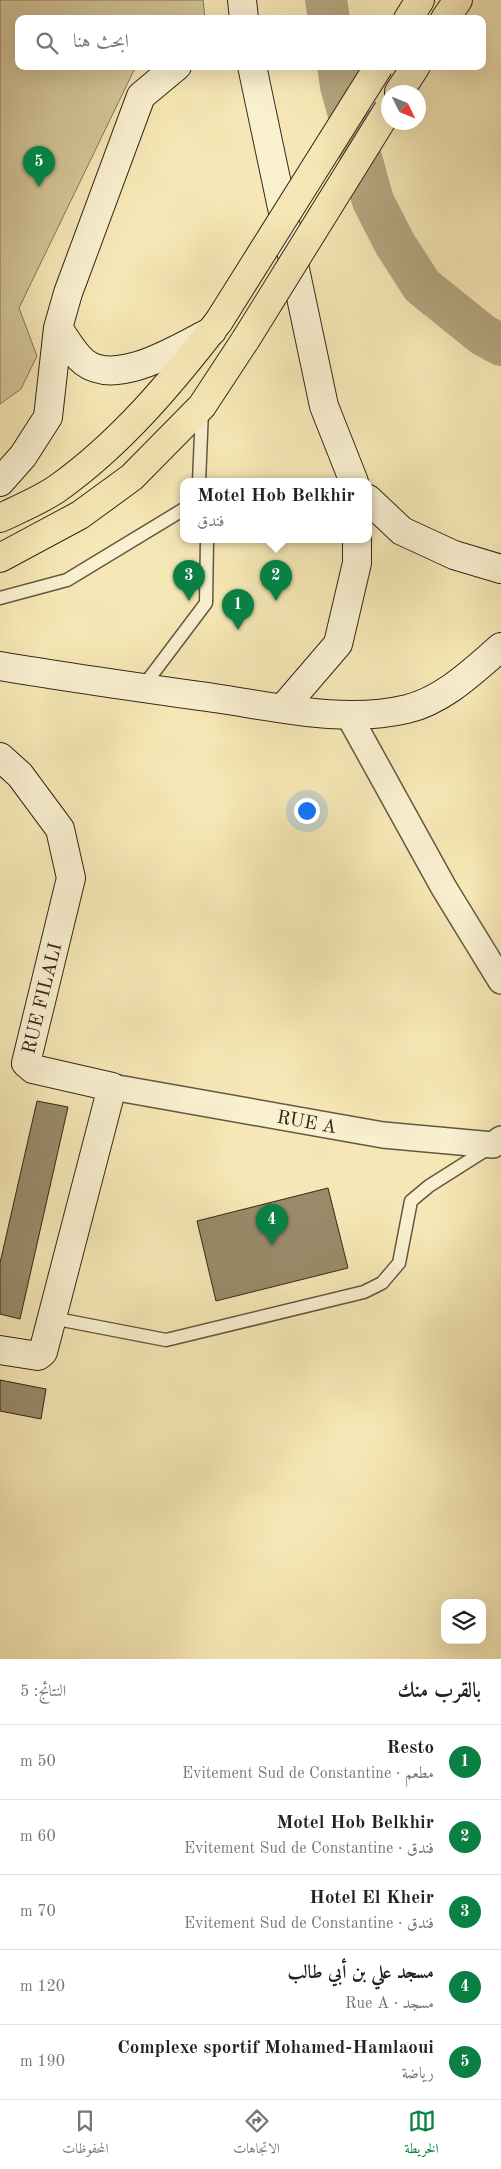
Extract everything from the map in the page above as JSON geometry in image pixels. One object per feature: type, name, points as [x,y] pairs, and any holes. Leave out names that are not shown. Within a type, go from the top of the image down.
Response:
[{"type":"highway","points":[[411,15],[420,0]]},
{"type":"highway","points":[[0,518],[56,489],[107,449],[192,357],[215,326],[376,70]]},
{"type":"highway","points":[[404,85],[414,70]]},
{"type":"highway","points":[[0,558],[80,516],[132,477],[202,406],[246,339],[381,121]]},
{"type":"street","points":[[242,0],[244,15]]},
{"type":"street","points":[[0,482],[22,456],[48,417],[58,328],[68,293],[141,96],[172,70]]},
{"type":"street","points":[[253,70],[324,406],[352,478]]},
{"type":"street","points":[[58,328],[84,362],[95,368],[108,371],[126,369],[143,364],[215,326]]},
{"type":"street","points":[[372,503],[402,530],[454,555],[501,569]]},
{"type":"street","points":[[283,708],[338,644],[357,564],[357,543]]},
{"type":"street","points":[[0,666],[142,688],[349,716],[408,709],[440,696],[501,647]]},
{"type":"street","points":[[349,716],[444,888],[501,981]]},
{"type":"street","name":"RUE FILALI","points":[[0,758],[20,775],[60,829],[70,878],[26,1063],[33,1069],[112,1087]]},
{"type":"street","points":[[0,1350],[41,1356],[112,1087]]},
{"type":"street","name":"RUE A","points":[[112,1087],[383,1135],[497,1142]]},
{"type":"lane","points":[[200,478],[202,406]]},
{"type":"lane","points":[[0,598],[67,580],[180,511]]},
{"type":"lane","points":[[142,688],[206,603],[206,543]]},
{"type":"lane","points":[[52,1318],[166,1340],[364,1292],[382,1283],[399,1263],[412,1201],[429,1186],[497,1142]]},
{"type":"shaded area","points":[[0,0],[203,0],[205,15],[15,15],[15,70],[134,70],[19,308],[37,356],[21,389],[0,404]]},
{"type":"building","points":[[37,1101],[68,1107],[20,1319],[0,1314],[0,1263]]},
{"type":"building","points":[[328,1188],[348,1268],[216,1301],[197,1221]]},
{"type":"building","points":[[0,1380],[46,1389],[41,1419],[0,1411]]},
{"type":"waterway","points":[[326,0],[328,15]]},
{"type":"waterway","points":[[339,70],[341,86],[373,201],[395,244],[422,286],[483,335],[501,345]]},
{"type":"place","name":"Complexe sportif Mohamed-Hamlaoui","points":[[39,187]]},
{"type":"place","name":"Hotel El Kheir","points":[[189,601]]},
{"type":"place","name":"Motel Hob Belkhir","points":[[276,601]]},
{"type":"place","name":"Resto","points":[[238,630]]},
{"type":"place","name":"مسجد علي بن أبي طالب","points":[[272,1245]]}]
